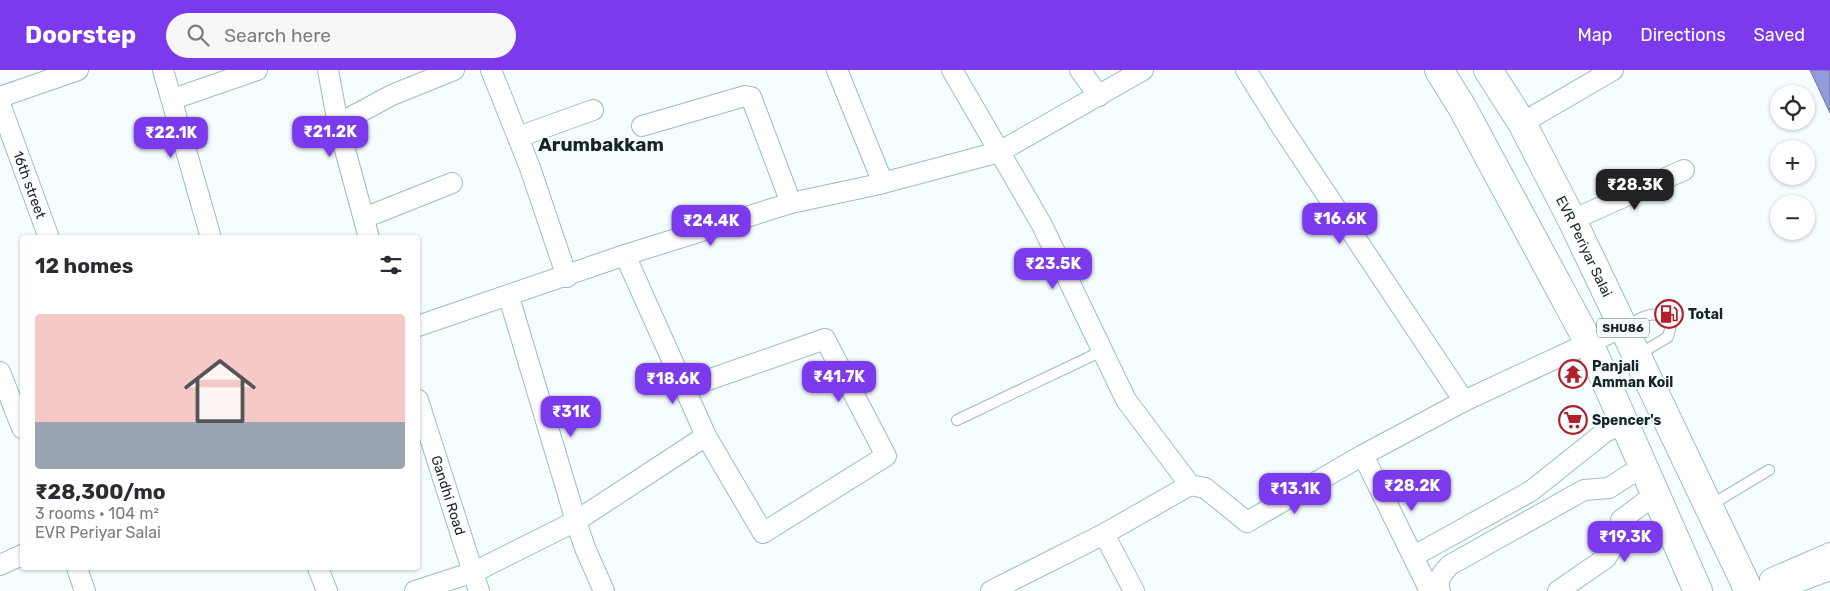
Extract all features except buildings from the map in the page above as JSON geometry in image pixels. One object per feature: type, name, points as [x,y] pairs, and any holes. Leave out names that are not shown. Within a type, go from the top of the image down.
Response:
[{"type":"main road","name":"SHU86","points":[[1439,70],[1462,107],[1589,343],[1626,422],[1643,466],[1698,591]]},
{"type":"main road","name":"EVR Periyar Salai","points":[[1488,70],[1522,122],[1572,220],[1748,591]]},
{"type":"street","points":[[0,97],[76,70]]},
{"type":"street","points":[[163,70],[173,99],[210,235]]},
{"type":"street","points":[[173,99],[257,70]]},
{"type":"street","points":[[328,70],[338,124],[367,228],[452,182]]},
{"type":"street","points":[[338,124],[392,95],[454,70]]},
{"type":"street","points":[[491,70],[518,137],[567,277]]},
{"type":"street","points":[[837,70],[884,183]]},
{"type":"street","points":[[952,70],[1042,225],[1126,400],[1190,485]]},
{"type":"street","points":[[1080,70],[1099,96]]},
{"type":"street","points":[[420,325],[567,277],[625,255],[791,203],[884,183],[999,152],[1143,70]]},
{"type":"street","points":[[1246,70],[1279,123],[1464,401]]},
{"type":"street","points":[[1522,122],[1613,70]]},
{"type":"street","points":[[642,126],[745,96],[751,97],[791,203]]},
{"type":"street","name":"16th street","points":[[0,104],[48,235]]},
{"type":"street","points":[[518,137],[593,110]]},
{"type":"street","points":[[1572,220],[1684,170]]},
{"type":"street","points":[[625,255],[706,436],[763,533],[886,456],[825,339],[685,388]]},
{"type":"street","points":[[509,296],[576,521],[585,548],[604,591]]},
{"type":"street","points":[[991,591],[1104,534],[1190,485],[1206,488],[1247,522],[1363,455],[1464,401],[1623,327]]},
{"type":"street","points":[[0,372],[20,423]]},
{"type":"street","name":"Gandhi Road","points":[[420,406],[476,582]]},
{"type":"street","points":[[1414,556],[1532,491],[1605,432],[1626,422]]},
{"type":"street","points":[[415,591],[476,582],[576,521],[706,436]]},
{"type":"street","points":[[1363,455],[1430,591]]},
{"type":"street","points":[[1440,591],[1438,583],[1441,574],[1450,565],[1584,490],[1609,488],[1643,466]]},
{"type":"street","points":[[1558,591],[1606,558],[1616,542],[1621,520],[1656,494]]},
{"type":"street","points":[[1104,534],[1134,591]]},
{"type":"street","points":[[0,565],[20,556]]},
{"type":"street","points":[[1775,589],[1827,564]]},
{"type":"street","points":[[78,570],[86,591]]},
{"type":"street","points":[[319,570],[327,591]]},
{"type":"lane","points":[[1623,327],[1640,318],[1656,314],[1663,316],[1671,325],[1668,337],[1636,356]]},
{"type":"lane","points":[[957,420],[1102,350]]},
{"type":"lane","points":[[1708,506],[1769,470]]},
{"type":"water","points":[[1810,70],[1830,70],[1830,113]]},
{"type":"place","name":"Total","points":[[1669,314]]},
{"type":"place","name":"Panjali Amman Koil","points":[[1573,374]]},
{"type":"place","name":"Spencer's","points":[[1573,420]]},
{"type":"district","name":"Arumbakkam","points":[[601,144]]}]
